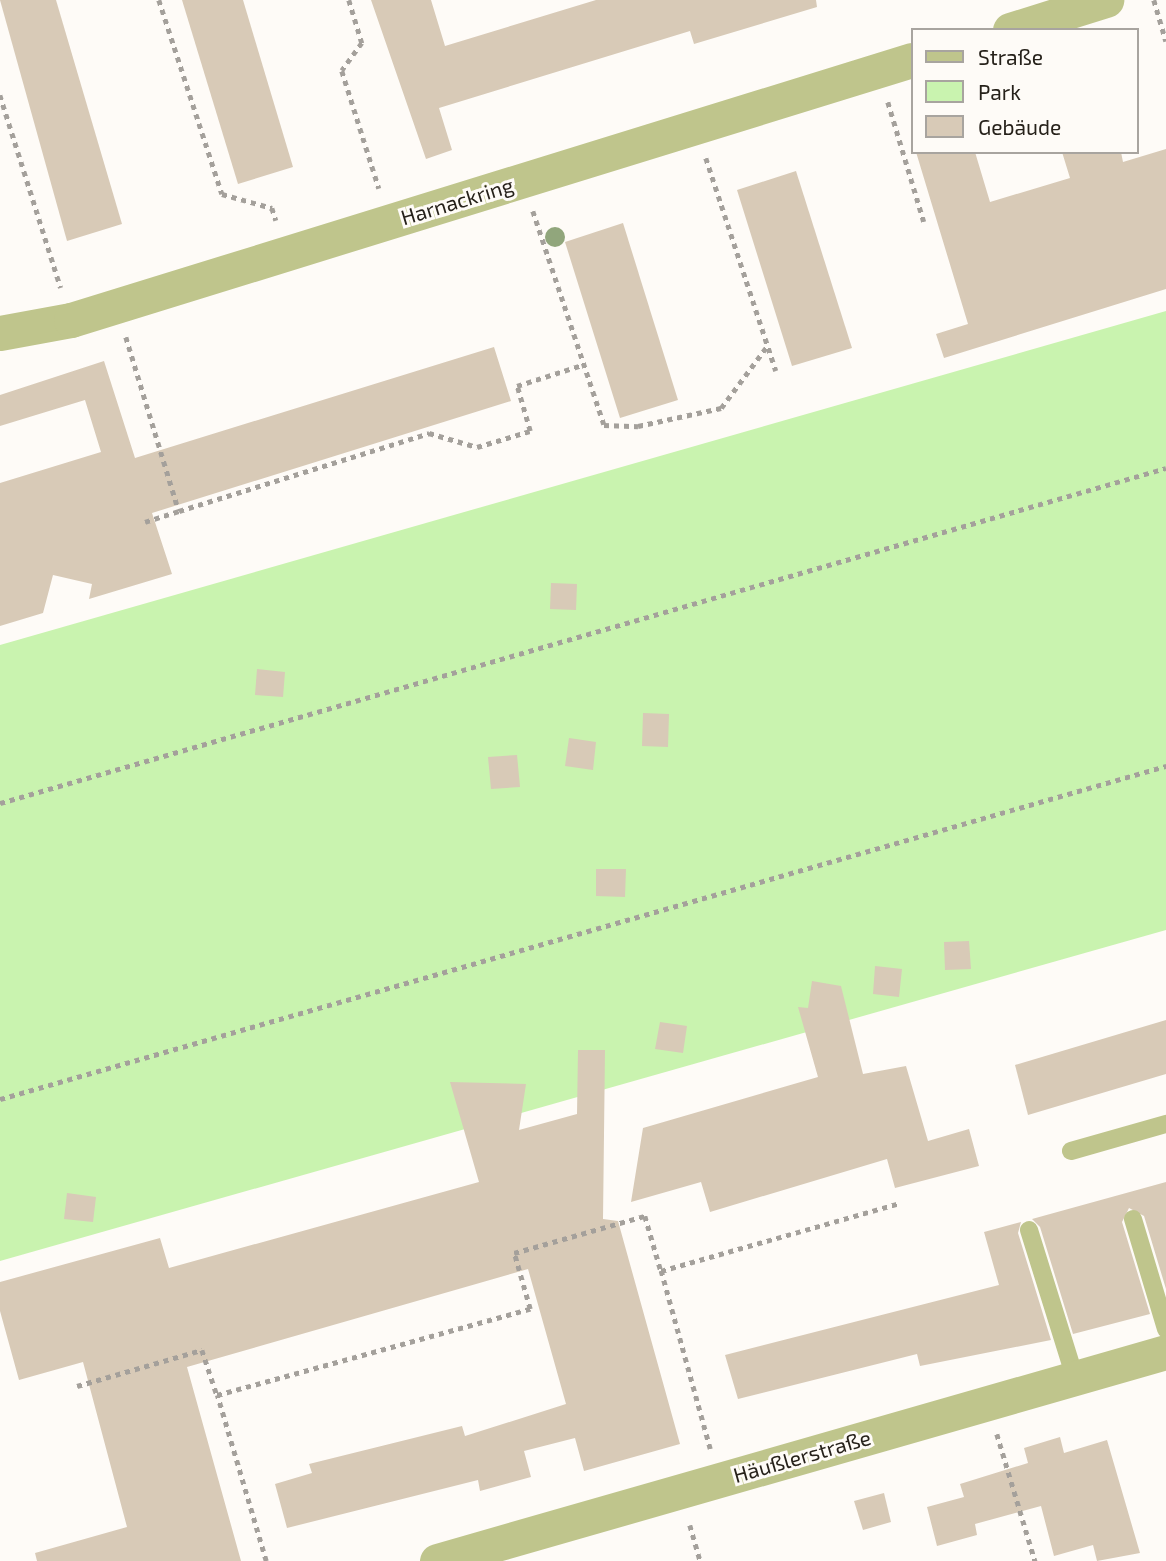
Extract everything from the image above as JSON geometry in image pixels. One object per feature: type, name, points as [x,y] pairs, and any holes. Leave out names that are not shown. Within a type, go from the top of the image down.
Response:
[{"type":"street","points":[[1016,28],[1106,0]]},
{"type":"street","name":"Harnackring","points":[[0,333],[71,320],[911,60]]},
{"type":"street","name":"Häußlerstraße","points":[[437,1561],[1166,1352]]},
{"type":"lane","points":[[1071,1151],[1166,1124]]},
{"type":"lane","points":[[1133,1219],[1166,1329]]},
{"type":"lane","points":[[1029,1230],[1074,1378]]},
{"type":"path","points":[[159,0],[222,194],[272,208],[286,254]]},
{"type":"path","points":[[349,0],[362,43],[342,71],[390,221]]},
{"type":"path","points":[[1154,0],[1166,40]]},
{"type":"path","points":[[878,70],[924,222]]},
{"type":"path","points":[[0,95],[71,320]]},
{"type":"path","points":[[696,127],[776,371]]},
{"type":"path","points":[[523,180],[601,423],[624,428],[721,408],[768,345]]},
{"type":"path","points":[[117,306],[179,511]]},
{"type":"path","points":[[145,522],[429,433],[477,447],[530,431],[517,386],[582,365]]},
{"type":"path","points":[[0,803],[1166,468]]},
{"type":"path","points":[[0,1099],[1166,766]]},
{"type":"path","points":[[660,1271],[899,1203]]},
{"type":"path","points":[[216,1395],[530,1309],[514,1253],[645,1216],[719,1480]]},
{"type":"path","points":[[77,1386],[202,1350],[266,1561]]},
{"type":"path","points":[[988,1403],[1035,1561]]},
{"type":"green space","points":[[1166,311],[1166,930],[0,1261],[0,645]]},
{"type":"building","points":[[0,0],[56,0],[122,224],[67,241]]},
{"type":"building","points":[[182,0],[243,0],[293,167],[238,184]]},
{"type":"building","points":[[371,0],[431,0],[445,46],[596,0],[816,0],[817,7],[694,44],[690,31],[439,108],[452,150],[426,159]]},
{"type":"building","points":[[1166,149],[1166,289],[944,358],[936,334],[968,324],[917,154],[976,154],[990,202],[1070,178],[1063,154],[1121,154],[1123,162]]},
{"type":"building","points":[[796,171],[852,348],[792,366],[737,190]]},
{"type":"building","points":[[623,223],[678,400],[620,418],[565,242]]},
{"type":"building","points":[[494,347],[511,401],[152,513],[172,574],[89,599],[92,584],[53,575],[43,613],[0,626],[0,483],[101,452],[85,400],[0,426],[0,395],[104,361],[135,458]]},
{"type":"building","points":[[551,583],[577,584],[576,610],[550,609]]},
{"type":"building","points":[[257,669],[285,672],[283,697],[255,695]]},
{"type":"building","points":[[643,713],[669,714],[668,747],[642,746]]},
{"type":"building","points":[[569,738],[596,742],[593,770],[565,766]]},
{"type":"building","points":[[517,755],[520,787],[491,789],[488,757]]},
{"type":"building","points":[[596,869],[626,869],[625,897],[596,896]]},
{"type":"building","points":[[969,941],[971,969],[945,970],[944,942]]},
{"type":"building","points":[[875,966],[902,969],[899,997],[873,994]]},
{"type":"building","points":[[812,981],[841,986],[863,1074],[906,1066],[928,1141],[969,1129],[979,1166],[895,1188],[887,1159],[710,1212],[701,1182],[631,1202],[643,1128],[818,1077],[798,1007],[808,1008]]},
{"type":"building","points":[[1166,1020],[1166,1074],[1028,1115],[1015,1065]]},
{"type":"building","points":[[660,1022],[687,1026],[683,1053],[655,1049]]},
{"type":"building","points":[[578,1050],[605,1050],[603,1219],[618,1221],[680,1444],[584,1471],[575,1438],[524,1451],[531,1477],[480,1491],[478,1480],[287,1528],[275,1484],[312,1473],[309,1464],[462,1426],[465,1436],[566,1404],[528,1269],[187,1367],[241,1561],[37,1561],[35,1553],[127,1527],[83,1362],[19,1380],[0,1311],[0,1282],[160,1238],[169,1268],[479,1182],[450,1082],[526,1084],[519,1130],[577,1114]]},
{"type":"building","points":[[1166,1182],[1166,1289],[1144,1216],[1129,1208],[1122,1222],[1150,1314],[1073,1334],[1040,1227],[1032,1219]]},
{"type":"building","points":[[67,1193],[96,1197],[93,1222],[64,1219]]},
{"type":"building","points":[[1021,1222],[1018,1233],[1051,1340],[920,1366],[917,1354],[738,1399],[725,1355],[999,1285],[984,1232]]},
{"type":"building","points":[[1060,1437],[1064,1453],[1107,1440],[1140,1553],[1097,1561],[1093,1545],[1054,1556],[1041,1506],[975,1524],[977,1535],[937,1546],[927,1507],[964,1497],[960,1484],[1028,1463],[1024,1448]]},
{"type":"building","points":[[884,1493],[891,1522],[863,1530],[854,1501]]}]
